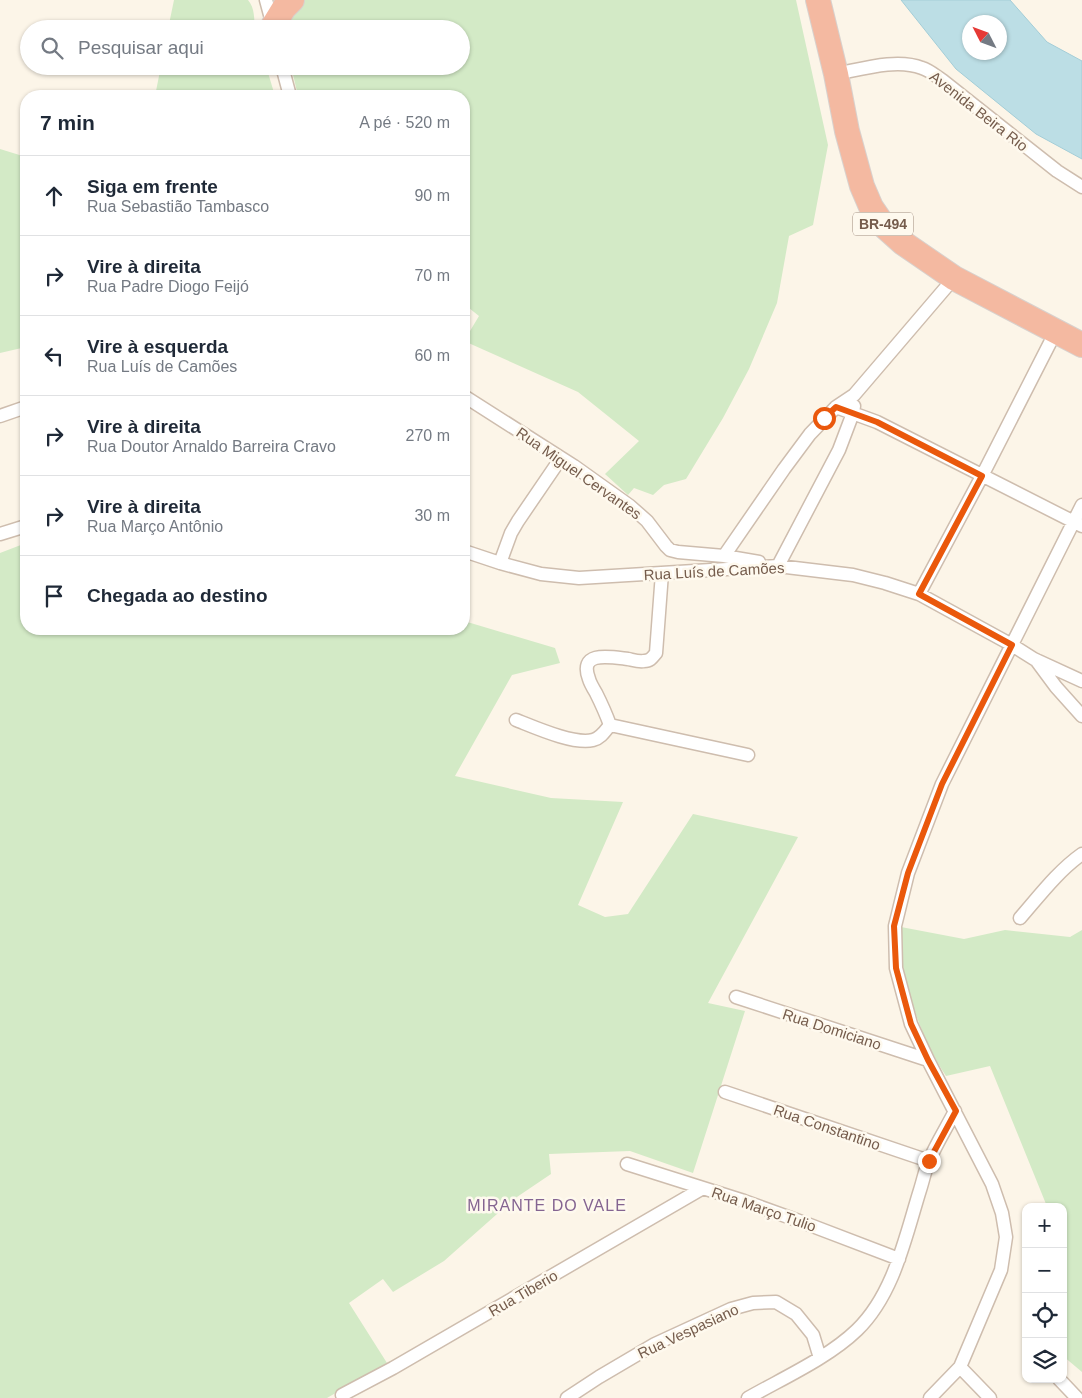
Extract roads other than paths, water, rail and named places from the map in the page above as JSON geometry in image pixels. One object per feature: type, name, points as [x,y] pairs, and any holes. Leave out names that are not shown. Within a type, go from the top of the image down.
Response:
[{"type":"highway","points":[[277,20],[284,8],[292,0]]},
{"type":"highway","name":"BR-494","points":[[818,0],[836,74],[847,132],[862,186],[871,208],[884,226],[903,243],[954,278],[1082,345]]},
{"type":"street","points":[[266,0],[271,20]]},
{"type":"street","name":"Avenida Beira Rio","points":[[836,74],[907,63],[923,68],[949,86],[1057,171],[1082,187]]},
{"type":"street","points":[[284,75],[288,90]]},
{"type":"street","points":[[724,556],[810,434],[836,407],[854,395],[954,278]]},
{"type":"street","points":[[919,594],[1056,331]]},
{"type":"street","points":[[778,566],[839,450],[854,413],[854,395]]},
{"type":"street","name":"Rua Miguel Cervantes","points":[[470,400],[561,458],[630,506],[647,521],[670,550],[724,556],[778,566]]},
{"type":"street","points":[[836,407],[877,422],[1078,524]]},
{"type":"street","points":[[0,416],[20,409]]},
{"type":"street","points":[[500,563],[511,533],[561,458]]},
{"type":"street","points":[[930,1398],[960,1367],[1001,1270],[1006,1237],[1002,1213],[992,1184],[911,1024],[896,968],[894,926],[908,873],[942,784],[1012,645],[1078,524],[1082,505]]},
{"type":"street","points":[[0,534],[20,528]]},
{"type":"street","name":"Rua Luís de Camões","points":[[470,553],[541,574],[579,578],[778,566],[853,575],[919,594],[1034,658],[1082,681]]},
{"type":"street","points":[[610,725],[589,679],[588,662],[597,656],[644,662],[651,659],[656,653],[662,574]]},
{"type":"street","points":[[1034,658],[1056,687],[1082,716]]},
{"type":"street","points":[[1070,675],[1069,691],[1072,705]]},
{"type":"street","points":[[516,720],[581,742],[594,740],[603,734],[610,725]]},
{"type":"street","points":[[610,725],[748,755]]},
{"type":"street","points":[[1020,918],[1051,882],[1072,861],[1082,854]]},
{"type":"street","name":"Rua Domiciano","points":[[736,997],[928,1060]]},
{"type":"street","name":"Rua Constantino","points":[[725,1092],[929,1161]]},
{"type":"street","points":[[748,1398],[820,1358],[837,1346],[857,1330],[875,1308],[888,1285],[899,1259],[929,1161],[956,1111]]},
{"type":"street","name":"Rua Março Tulio","points":[[627,1164],[744,1200],[899,1259]]},
{"type":"street","name":"Rua Tiberio","points":[[342,1395],[394,1368],[703,1188]]},
{"type":"street","name":"Rua Vespasiano","points":[[567,1398],[655,1344],[731,1309],[753,1303],[776,1302],[796,1314],[813,1335],[820,1358]]},
{"type":"street","points":[[960,1367],[990,1398]]},
{"type":"street","points":[[1063,1383],[1077,1398]]},
{"type":"water","points":[[901,0],[1010,0],[1047,42],[1082,61],[1082,159],[1036,134],[956,69]]},
{"type":"district","name":"MIRANTE DO VALE","points":[[547,1205]]}]
